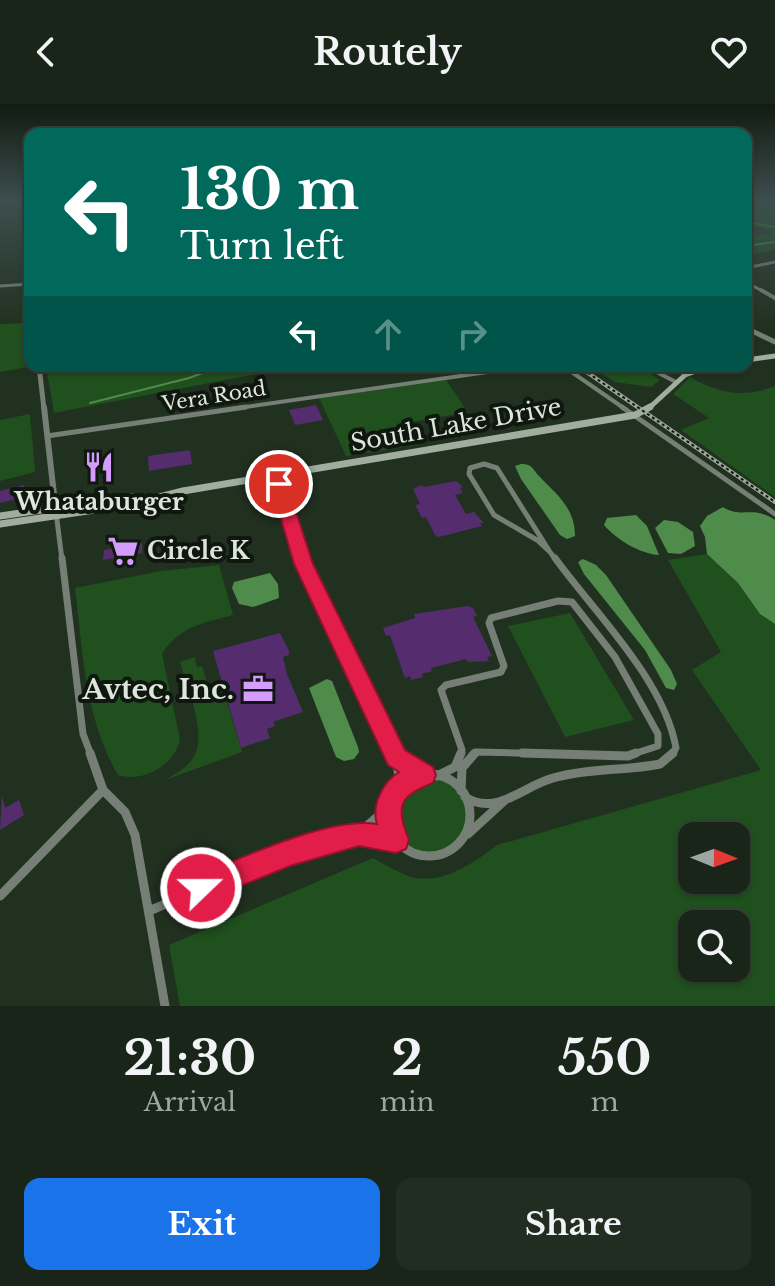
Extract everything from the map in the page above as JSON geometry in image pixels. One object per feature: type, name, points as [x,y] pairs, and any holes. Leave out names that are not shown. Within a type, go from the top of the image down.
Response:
[{"type":"main road","points":[[752,359],[775,356]]},
{"type":"main road","name":"South Lake Drive","points":[[0,516],[128,505],[146,498],[635,415],[658,404],[674,381],[689,372]]},
{"type":"main road","name":"South Lake Drive","points":[[0,524],[56,512]]},
{"type":"street","points":[[752,267],[775,262]]},
{"type":"street","points":[[0,286],[24,284]]},
{"type":"street","points":[[752,285],[775,298]]},
{"type":"street","points":[[752,331],[775,342]]},
{"type":"street","points":[[40,372],[83,734],[103,790],[125,812],[131,823],[165,1006]]},
{"type":"street","name":"Vera Road","points":[[47,436],[488,372]]},
{"type":"street","points":[[572,372],[775,514]]},
{"type":"street","points":[[657,372],[674,381]]},
{"type":"street","points":[[396,789],[404,782],[424,775],[437,776],[474,803],[486,806],[557,777],[660,764],[676,748],[673,730],[633,660],[550,552],[497,468],[484,464],[470,468],[469,474],[494,515],[537,540],[550,552]]},
{"type":"street","points":[[149,911],[290,853],[359,833],[375,822],[388,807],[396,789],[399,776],[397,757],[303,564],[276,475]]},
{"type":"street","points":[[437,776],[455,767],[462,750],[441,690],[446,685],[501,672],[504,666],[490,627],[491,618],[558,601],[572,602],[615,657],[658,734],[658,746],[628,756],[477,752],[468,757],[461,769],[463,794],[471,824],[466,837]]},
{"type":"street","points":[[397,757],[424,775]]},
{"type":"street","points":[[0,896],[103,790]]},
{"type":"street","points":[[359,833],[396,840],[419,855],[433,856],[446,853],[506,800]]},
{"type":"street","points":[[388,807],[387,818],[396,840]]},
{"type":"shaded area","points":[[752,243],[775,243],[775,250],[752,254]]},
{"type":"shaded area","points":[[24,323],[24,368],[0,372],[0,324]]},
{"type":"shaded area","points":[[47,372],[257,372],[256,374],[54,413]]},
{"type":"shaded area","points":[[599,372],[647,372],[660,380],[651,387],[615,382]]},
{"type":"shaded area","points":[[690,377],[732,392],[753,392],[775,386],[775,497],[681,430],[709,418],[673,394]]},
{"type":"shaded area","points":[[446,380],[468,412],[406,423],[417,445],[346,456],[319,398]]},
{"type":"shaded area","points":[[30,414],[35,472],[0,481],[0,420]]},
{"type":"shaded area","points":[[521,464],[532,468],[564,503],[572,518],[575,536],[567,539],[560,535],[521,479],[515,466]]},
{"type":"shaded area","points":[[723,507],[736,512],[760,513],[775,520],[775,624],[760,614],[738,583],[707,554],[700,526],[707,516]]},
{"type":"shaded area","points":[[636,515],[647,526],[659,555],[629,545],[604,525],[607,518]]},
{"type":"shaded area","points":[[664,520],[678,522],[693,532],[695,546],[681,554],[668,553],[655,528]]},
{"type":"shaded area","points":[[707,554],[738,583],[760,614],[775,624],[775,1006],[180,1006],[169,945],[373,858],[408,876],[420,879],[444,876],[467,866],[497,845],[761,770],[692,670],[721,652],[668,560]]},
{"type":"shaded area","points":[[583,559],[596,565],[606,575],[671,670],[677,684],[674,690],[666,688],[645,650],[584,574],[578,562]]},
{"type":"shaded area","points":[[219,565],[233,615],[184,631],[162,654],[180,739],[177,749],[165,764],[147,774],[137,777],[118,775],[98,731],[92,708],[75,588],[161,571]]},
{"type":"shaded area","points":[[270,573],[278,584],[279,598],[253,607],[239,604],[232,588],[234,582]]},
{"type":"shaded area","points":[[570,613],[634,720],[565,737],[508,626]]},
{"type":"shaded area","points":[[195,657],[197,667],[202,666],[209,689],[222,685],[242,752],[165,780],[188,764],[196,751],[198,726],[180,662]]},
{"type":"shaded area","points":[[327,679],[332,681],[358,747],[359,752],[354,759],[344,761],[336,757],[309,688]]},
{"type":"shaded area","points":[[429,778],[443,781],[455,789],[463,801],[466,815],[463,829],[455,841],[443,849],[429,852],[415,849],[403,841],[395,829],[392,815],[395,801],[403,789],[415,781]]},
{"type":"building","points":[[316,405],[323,420],[295,425],[289,410]]},
{"type":"building","points":[[190,450],[192,464],[149,471],[148,456]]},
{"type":"building","points":[[456,481],[463,487],[460,488],[463,493],[455,495],[466,514],[474,512],[484,523],[439,537],[426,517],[422,518],[415,505],[420,504],[413,489]]},
{"type":"building","points":[[24,485],[25,497],[0,503],[0,491]]},
{"type":"building","name":"Circle K","points":[[142,543],[142,553],[103,560],[104,550]]},
{"type":"building","points":[[468,606],[477,616],[473,617],[492,656],[487,657],[489,661],[468,662],[466,659],[431,668],[432,671],[422,674],[423,677],[405,678],[390,635],[386,636],[383,628],[415,618],[414,614]]},
{"type":"building","name":"Avtec, Inc.","points":[[280,633],[289,651],[289,655],[283,657],[287,674],[303,712],[273,722],[275,726],[267,729],[270,738],[241,748],[213,651]]},
{"type":"building","points":[[2,796],[5,808],[19,800],[24,815],[0,830]]},
{"type":"waterway","points":[[752,245],[767,243]]},
{"type":"waterway","points":[[90,403],[205,372]]},
{"type":"railway","points":[[587,372],[775,502]]},
{"type":"place","name":"Whataburger","points":[[99,467]]},
{"type":"place","name":"Circle K","points":[[123,551]]},
{"type":"place","name":"Avtec, Inc.","points":[[258,689]]},
{"type":"route","points":[[201,888],[290,853],[359,833],[396,840],[387,818],[391,797],[404,782],[424,775],[409,768],[397,757],[303,564],[279,484]]}]
